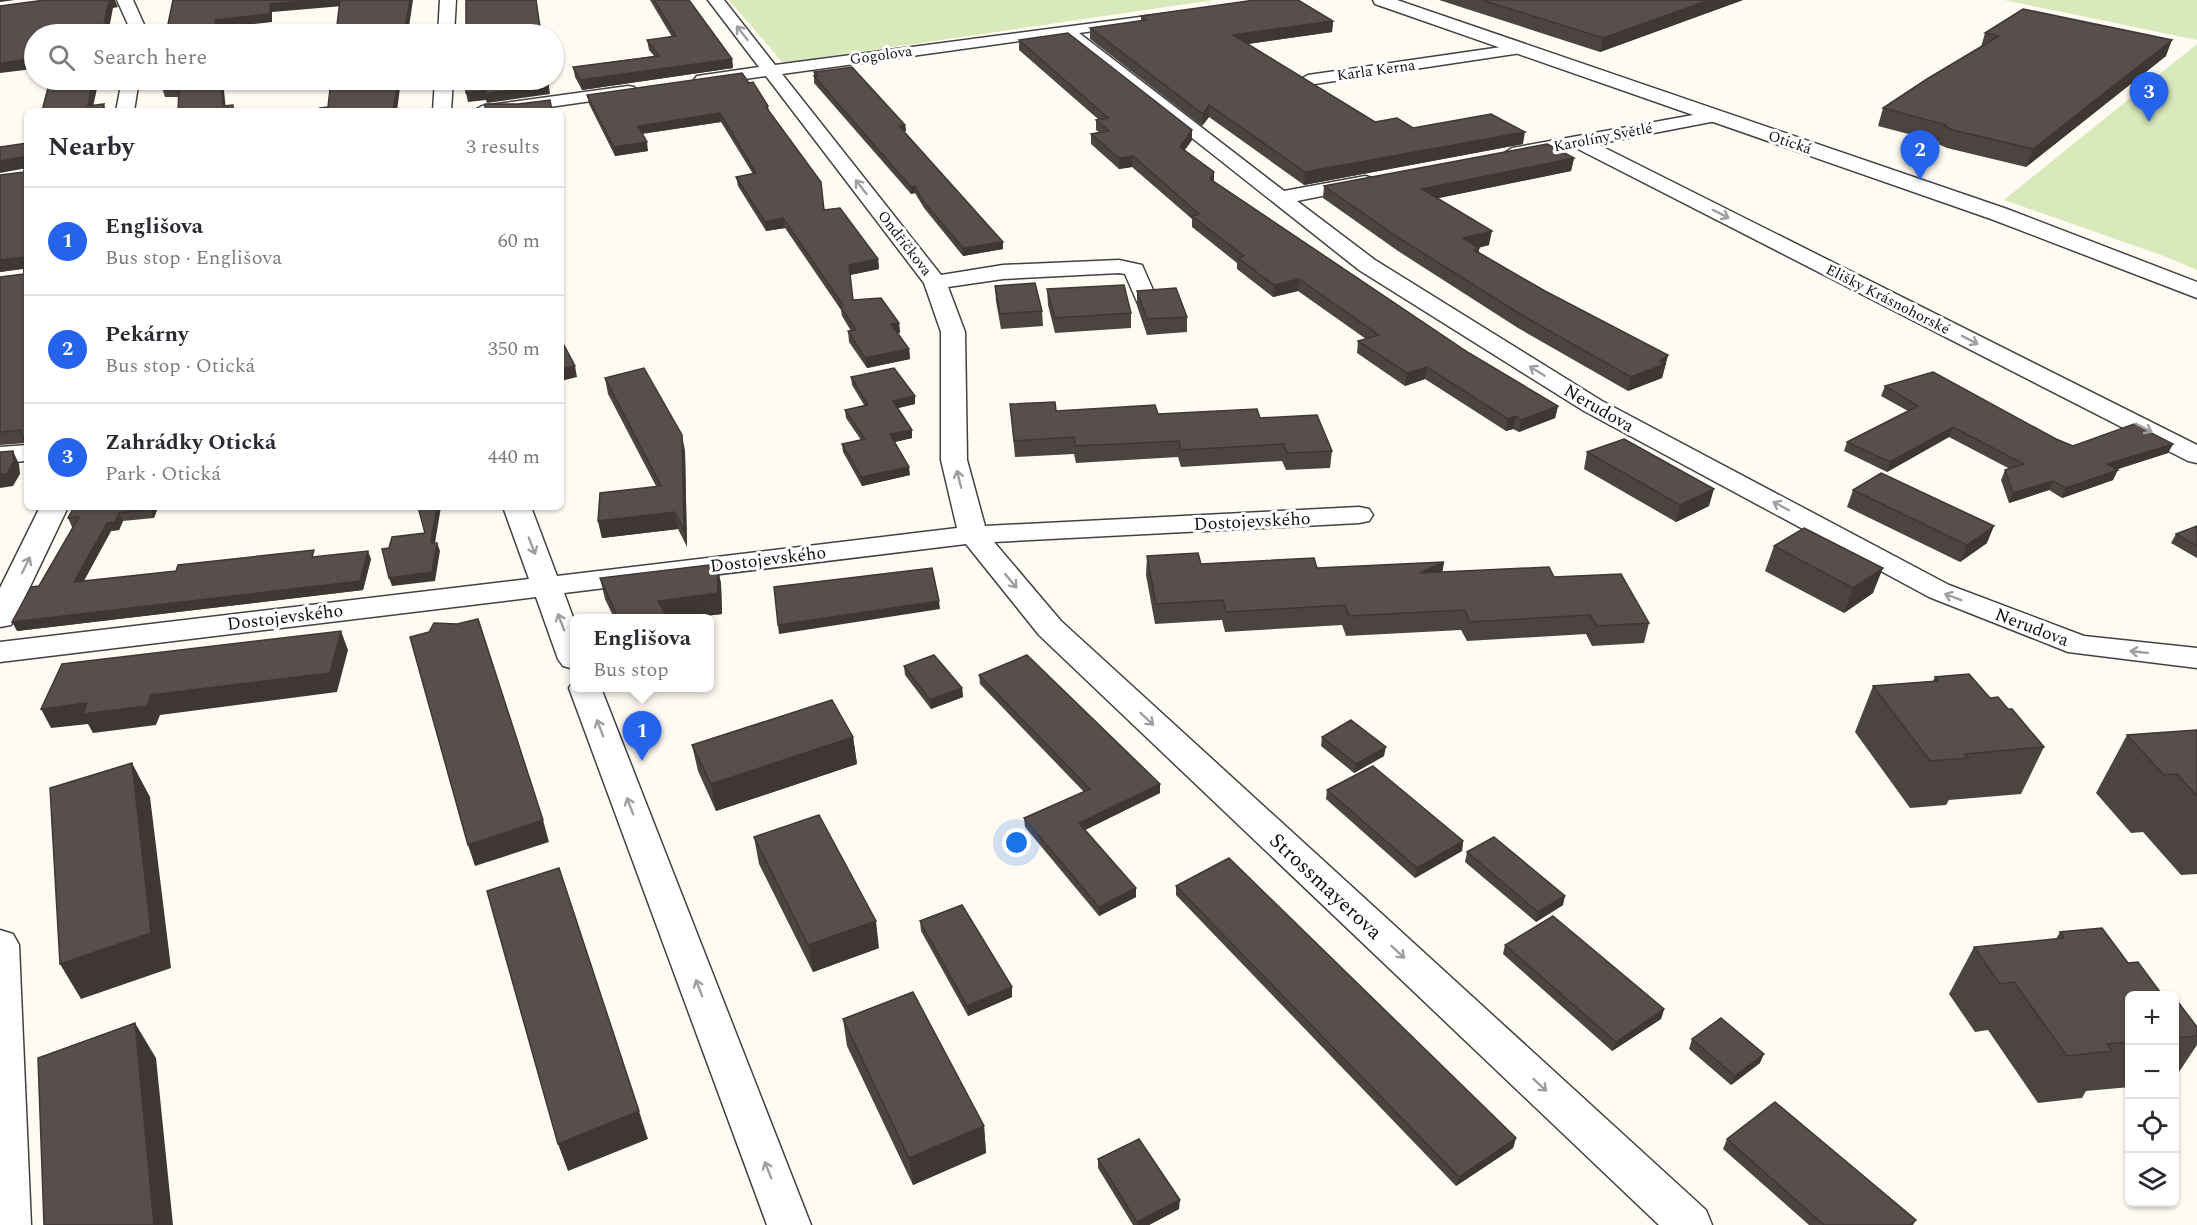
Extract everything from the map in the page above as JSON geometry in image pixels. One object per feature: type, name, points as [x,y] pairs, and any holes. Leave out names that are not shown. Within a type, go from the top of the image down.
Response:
[{"type":"street","points":[[125,0],[136,24]]},
{"type":"street","points":[[447,24],[448,0]]},
{"type":"street","name":"Ondříčkova","points":[[716,0],[935,282],[953,332],[954,460],[973,536]]},
{"type":"street","name":"Otická","points":[[1381,0],[1999,214],[2197,291]]},
{"type":"street","name":"Gogolova","points":[[691,82],[1200,11]]},
{"type":"street","name":"Nerudova","points":[[1065,30],[1367,265],[1593,406],[1939,591],[2079,645],[2197,658]]},
{"type":"street","name":"Karla Kerna","points":[[1327,92],[1308,80],[1522,49]]},
{"type":"street","points":[[504,108],[644,88]]},
{"type":"street","points":[[125,108],[128,90]]},
{"type":"street","points":[[442,108],[443,90]]},
{"type":"street","name":"Karolíny Světlé","points":[[1498,157],[1716,116]]},
{"type":"street","name":"Elišky Krásnohorské","points":[[1579,142],[2197,455]]},
{"type":"street","points":[[1279,198],[1383,178]]},
{"type":"street","points":[[935,282],[1003,272],[1119,266],[1134,270],[1146,299]]},
{"type":"street","points":[[0,455],[24,453]]},
{"type":"street","points":[[0,618],[53,510]]},
{"type":"street","points":[[518,510],[570,648]]},
{"type":"street","name":"Dostojevského","points":[[0,652],[973,536],[1359,515]]},
{"type":"street","name":"Strossmayerova","points":[[973,536],[1050,628],[1690,1225]]},
{"type":"street","points":[[587,692],[789,1225]]},
{"type":"street","points":[[0,945],[6,1217]]},
{"type":"green space","points":[[729,0],[1214,0],[783,63]]},
{"type":"green space","points":[[2004,0],[2197,0],[2197,40]]},
{"type":"green space","points":[[2197,44],[2197,270],[2161,255],[2004,200]]},
{"type":"building","points":[[45,0],[109,0],[104,24],[24,24],[24,60],[0,63],[0,6]]},
{"type":"building","points":[[173,0],[316,0],[270,4],[270,14],[215,20],[215,24],[168,24]]},
{"type":"building","points":[[340,0],[410,0],[406,24],[337,24]]},
{"type":"building","points":[[466,0],[536,0],[540,24],[466,24]]},
{"type":"building","points":[[654,0],[689,0],[732,59],[580,80],[573,67],[659,56],[647,40],[676,36]]},
{"type":"building","points":[[1255,0],[1298,0],[1333,21],[1233,35],[1375,122],[1397,118],[1413,128],[1491,114],[1525,132],[1305,172],[1209,105],[1203,114],[1090,28],[1146,20],[1141,16]]},
{"type":"building","points":[[1482,0],[1709,0],[1603,38]]},
{"type":"building","points":[[2023,9],[2172,40],[2033,149],[1953,130],[1944,126],[1946,125],[1883,108],[1999,36],[1985,33]]},
{"type":"building","points":[[1068,33],[1192,130],[1180,147],[1214,172],[1210,179],[1469,353],[1558,406],[1521,420],[1516,416],[1508,419],[1427,367],[1407,373],[1358,341],[1379,335],[1299,279],[1274,285],[1238,258],[1244,256],[1192,216],[1199,214],[1133,156],[1119,158],[1091,134],[1109,131],[1096,120],[1108,118],[1019,40]]},
{"type":"building","points":[[852,67],[905,125],[899,126],[1003,242],[963,248],[923,201],[915,186],[911,187],[814,76],[818,76],[814,72]]},
{"type":"building","points":[[742,73],[749,83],[753,82],[768,106],[766,107],[821,182],[824,210],[840,208],[878,259],[849,265],[853,300],[881,298],[899,323],[891,324],[909,349],[865,358],[848,331],[856,330],[840,306],[843,305],[783,218],[765,222],[736,177],[756,173],[720,113],[638,126],[647,142],[614,147],[587,95]]},
{"type":"building","points":[[47,90],[91,90],[88,106],[104,104],[103,108],[43,108]]},
{"type":"building","points":[[179,90],[222,90],[223,106],[233,105],[233,108],[178,108]]},
{"type":"building","points":[[330,90],[396,90],[393,108],[320,108],[328,107]]},
{"type":"building","points":[[466,90],[513,90],[485,94],[485,91],[466,93]]},
{"type":"building","points":[[550,100],[551,108],[485,108],[485,104],[518,104]]},
{"type":"building","points":[[24,143],[24,157],[0,161],[0,147]]},
{"type":"building","points":[[1547,144],[1574,158],[1422,189],[1492,231],[1463,238],[1479,248],[1474,250],[1545,291],[1668,355],[1660,361],[1665,364],[1631,377],[1520,314],[1399,238],[1324,186]]},
{"type":"building","points":[[24,172],[24,274],[23,257],[0,260],[0,175]]},
{"type":"building","points":[[24,274],[23,438],[21,430],[0,432],[0,277]]},
{"type":"building","points":[[1035,283],[1042,311],[1000,314],[995,286]]},
{"type":"building","points":[[1124,285],[1131,313],[1055,318],[1047,289]]},
{"type":"building","points":[[1176,288],[1187,317],[1147,319],[1137,291]]},
{"type":"building","points":[[564,345],[575,366],[564,368]]},
{"type":"building","points":[[644,368],[682,435],[684,530],[675,512],[598,521],[600,493],[661,486],[605,378]]},
{"type":"building","points":[[894,368],[915,396],[893,401],[912,430],[890,434],[909,467],[861,477],[842,444],[865,439],[845,410],[868,405],[851,377]]},
{"type":"building","points":[[1933,372],[2073,446],[2134,424],[2173,444],[2107,464],[2118,470],[2066,488],[2053,481],[2013,493],[2005,470],[2024,464],[1953,427],[1890,462],[1847,442],[1918,406],[1885,386]]},
{"type":"building","points":[[1055,402],[1056,411],[1155,405],[1158,414],[1257,409],[1260,418],[1317,415],[1332,451],[1287,453],[1284,444],[1181,450],[1179,441],[1076,446],[1074,437],[1014,441],[1010,404]]},
{"type":"building","points":[[1624,439],[1714,489],[1680,505],[1587,452]]},
{"type":"building","points":[[13,451],[14,461],[7,474],[0,474],[0,452]]},
{"type":"building","points":[[1881,473],[1994,526],[1967,545],[1853,490]]},
{"type":"building","points":[[72,510],[142,510],[119,513],[115,522],[107,523],[74,582],[176,571],[178,565],[314,550],[312,557],[368,551],[360,581],[12,622],[31,587],[39,586],[79,517],[68,518]]},
{"type":"building","points":[[419,510],[436,510],[431,540],[432,543],[437,543],[432,572],[389,578],[382,549],[389,548],[392,537],[425,533]]},
{"type":"building","points":[[2197,526],[2197,546],[2176,534]]},
{"type":"building","points":[[1804,528],[1883,568],[1853,588],[1774,546]]},
{"type":"building","points":[[1198,553],[1201,564],[1314,558],[1317,568],[1444,562],[1420,573],[1549,567],[1554,577],[1621,574],[1649,623],[1597,626],[1590,615],[1470,622],[1465,610],[1349,616],[1345,605],[1226,612],[1223,600],[1156,604],[1147,556]]},
{"type":"building","points":[[717,564],[718,593],[658,601],[665,614],[616,614],[600,578]]},
{"type":"building","points":[[932,568],[939,601],[778,625],[774,587]]},
{"type":"building","points":[[478,619],[543,820],[468,845],[410,637],[429,632],[434,623],[457,624]]},
{"type":"building","points":[[341,631],[330,673],[151,695],[147,706],[83,714],[87,703],[41,709],[62,664]]},
{"type":"building","points":[[934,655],[962,688],[930,700],[904,666]]},
{"type":"building","points":[[1027,655],[1160,784],[1079,823],[1136,888],[1099,907],[1024,818],[1090,789],[979,675]]},
{"type":"building","points":[[1969,674],[1990,698],[1998,697],[2008,709],[2012,709],[2044,747],[1964,754],[1968,758],[1930,761],[1873,686],[1938,681],[1935,677]]},
{"type":"building","points":[[832,700],[853,737],[711,784],[692,745]]},
{"type":"building","points":[[1351,720],[1386,747],[1356,764],[1322,737]]},
{"type":"building","points":[[2197,730],[2197,796],[2177,774],[2164,775],[2127,735]]},
{"type":"building","points":[[132,763],[151,933],[60,964],[50,788]]},
{"type":"building","points":[[1373,766],[1463,841],[1417,868],[1327,790]]},
{"type":"building","points":[[819,815],[876,921],[808,945],[754,837]]},
{"type":"building","points":[[1494,837],[1565,896],[1538,912],[1467,852]]},
{"type":"building","points":[[1229,858],[1516,1138],[1459,1177],[1176,886]]},
{"type":"building","points":[[559,868],[639,1111],[558,1144],[487,891]]},
{"type":"building","points":[[962,905],[1012,987],[967,1006],[920,921]]},
{"type":"building","points":[[1553,916],[1664,1009],[1616,1042],[1505,945]]},
{"type":"building","points":[[2102,928],[2128,963],[2138,962],[2159,991],[2125,991],[2125,1042],[2107,1044],[2112,1051],[2067,1056],[2014,982],[2000,984],[1974,947],[2064,938],[2060,932]]},
{"type":"building","points":[[913,992],[984,1126],[909,1158],[843,1019]]},
{"type":"building","points":[[2179,1003],[2197,1027],[2197,1036],[2179,1038]]},
{"type":"building","points":[[1721,1018],[1764,1054],[1735,1076],[1692,1039]]},
{"type":"building","points":[[135,1023],[154,1225],[44,1225],[38,1058]]},
{"type":"building","points":[[1775,1102],[1916,1220],[1910,1225],[1824,1225],[1727,1139]]},
{"type":"building","points":[[1139,1139],[1180,1200],[1137,1222],[1098,1159]]},
{"type":"place","name":"Zahrádky Otická","points":[[2149,122]]},
{"type":"place","name":"Pekárny","points":[[1920,180]]},
{"type":"place","name":"Englišova","points":[[642,761]]}]
